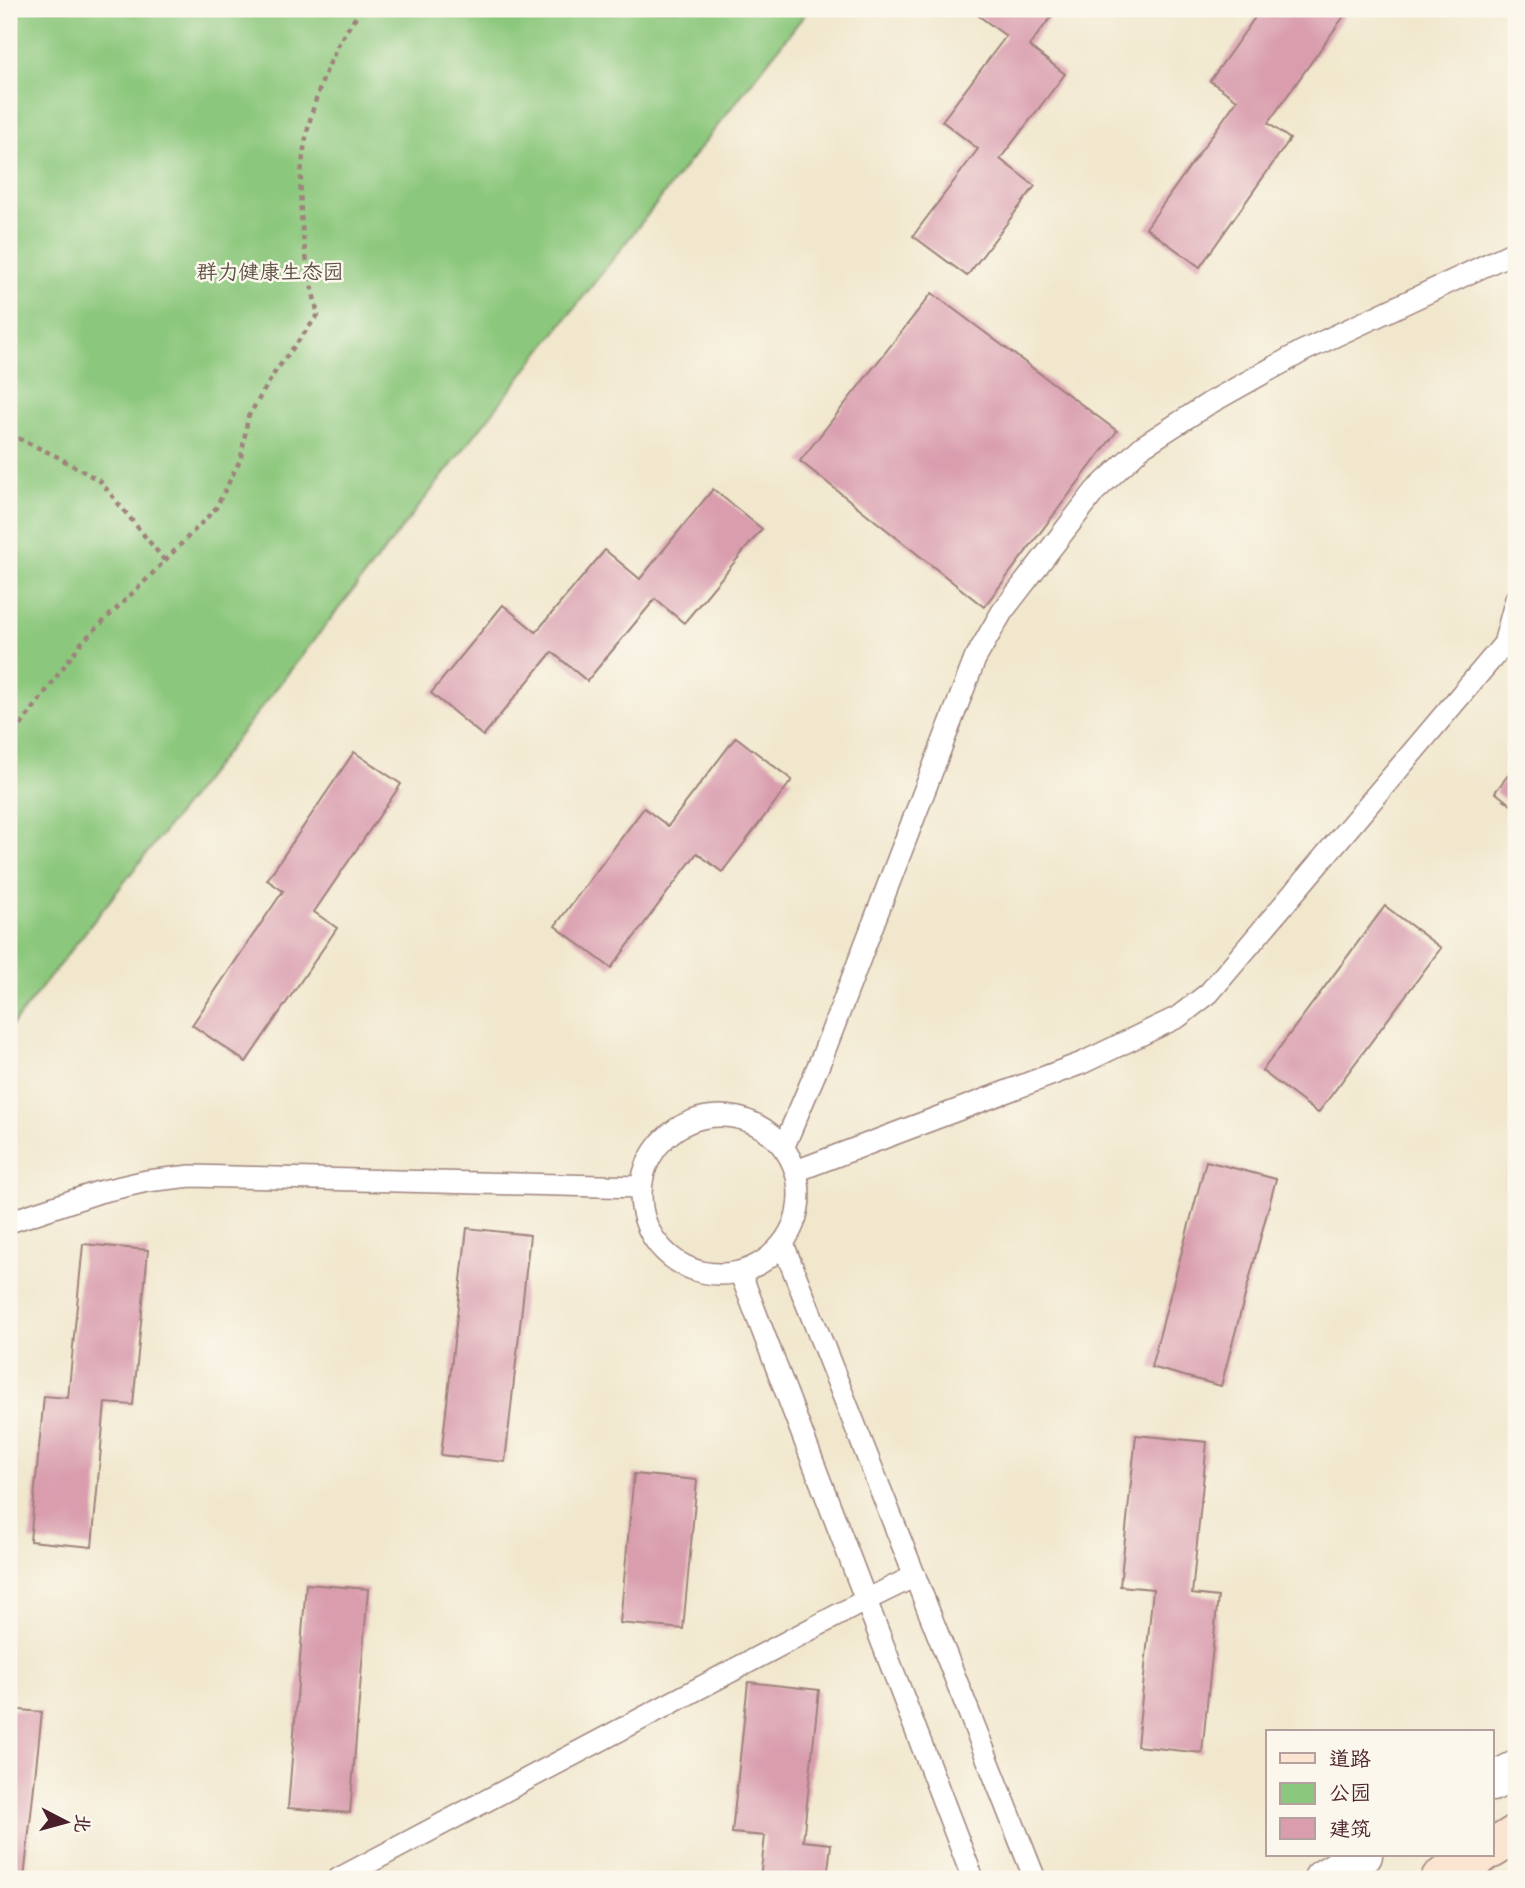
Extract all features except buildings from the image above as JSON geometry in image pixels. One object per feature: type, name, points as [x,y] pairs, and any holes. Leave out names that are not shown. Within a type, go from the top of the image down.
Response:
[{"type":"main road","points":[[1494,1848],[1516,1834]]},
{"type":"main road","points":[[1440,1879],[1480,1856]]},
{"type":"street","points":[[1494,1781],[1516,1770]]},
{"type":"street","points":[[1323,1879],[1361,1856]]},
{"type":"lane","points":[[784,1146],[822,1057],[975,659],[1002,612],[1095,491],[1143,446],[1208,404],[1303,351],[1516,251]]},
{"type":"lane","points":[[796,1171],[1082,1063],[1178,1017],[1209,993],[1504,644],[1516,599]]},
{"type":"lane","points":[[712,1115],[739,1117],[764,1128],[784,1146],[796,1171],[799,1196],[795,1221],[783,1244],[764,1261],[740,1272],[715,1274],[690,1268],[668,1255],[652,1236],[642,1212],[641,1186],[648,1160],[664,1138],[686,1122],[712,1115]]},
{"type":"lane","points":[[9,1222],[99,1192],[147,1181],[191,1176],[641,1186]]},
{"type":"lane","points":[[783,1244],[1035,1879]]},
{"type":"lane","points":[[740,1272],[973,1879]]},
{"type":"lane","points":[[338,1879],[915,1576]]},
{"type":"path","points":[[9,742],[81,643],[216,508],[241,458],[248,417],[275,372],[318,316],[308,270],[300,178],[317,98],[336,49],[361,9]]},
{"type":"path","points":[[9,434],[100,481],[165,561]]},
{"type":"green space","name":"群力健康生态园","points":[[9,9],[809,9],[9,1029]]}]
